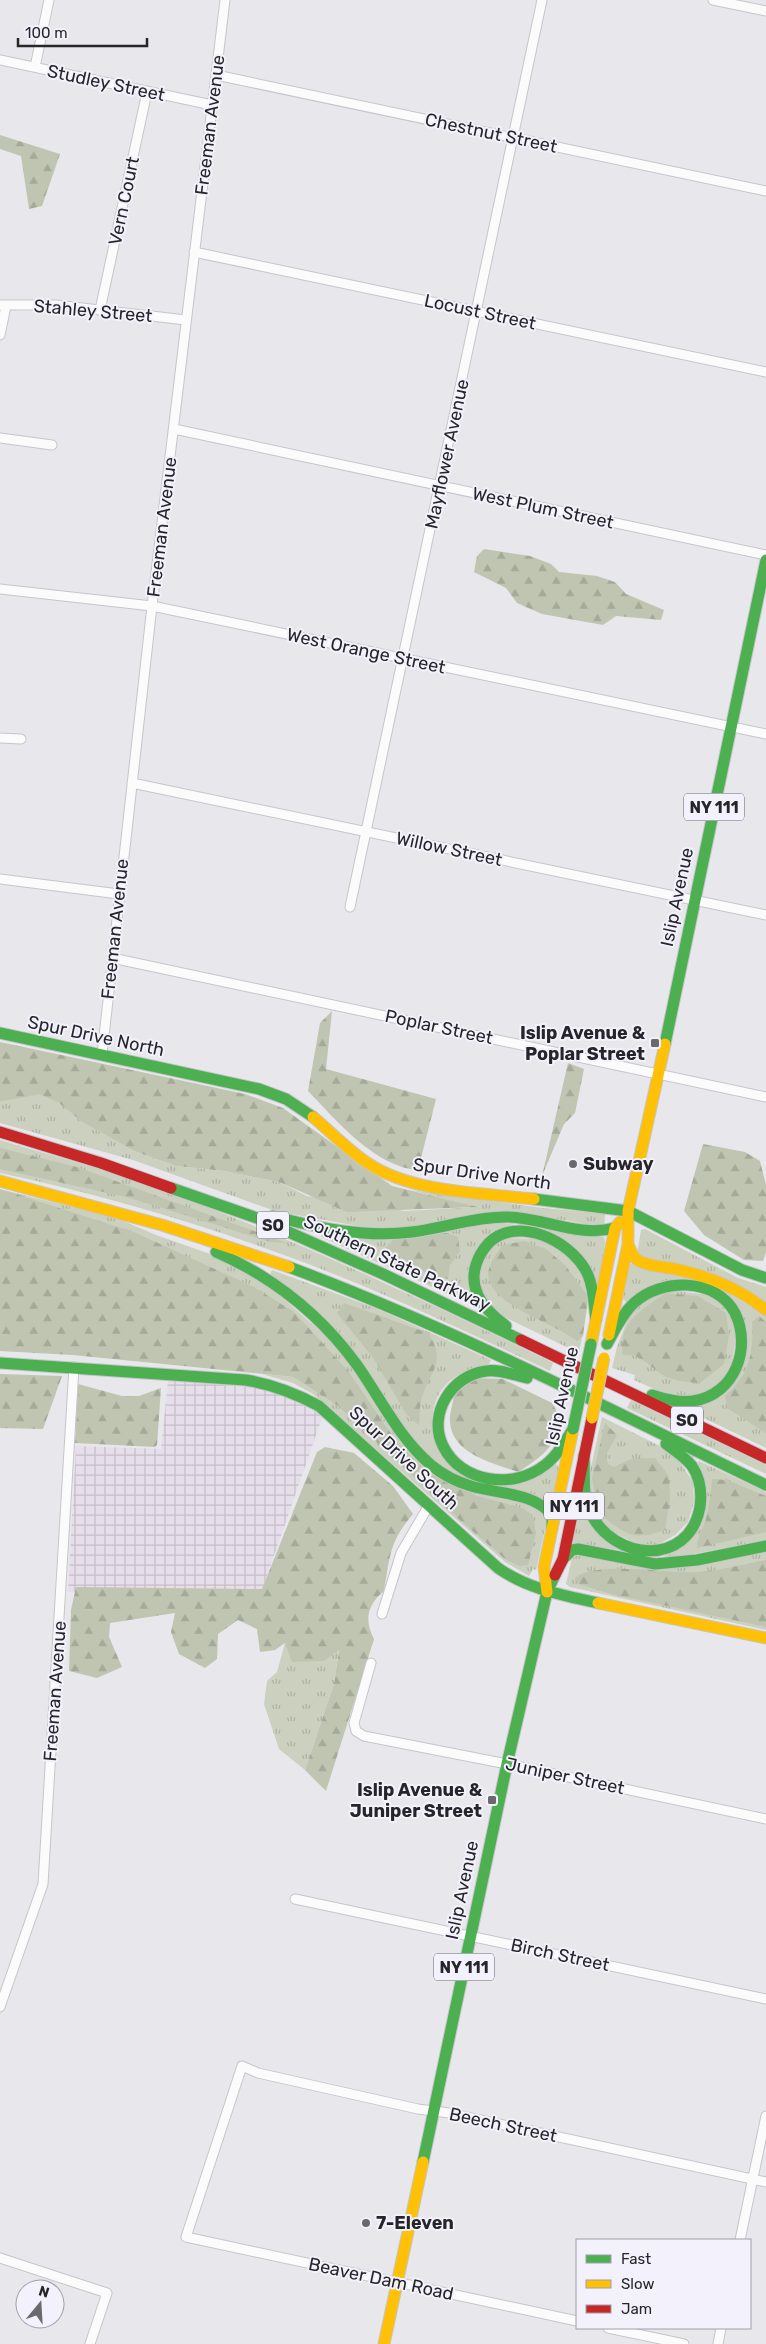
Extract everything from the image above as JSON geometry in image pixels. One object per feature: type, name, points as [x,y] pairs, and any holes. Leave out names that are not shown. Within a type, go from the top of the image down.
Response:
[{"type":"main road","name":"Islip Avenue","points":[[384,2344],[470,1936],[547,1592],[563,1559],[628,1244],[628,1211],[766,560]]},
{"type":"main road","name":"Spur Drive North","points":[[0,1033],[102,1054],[276,1095],[308,1113],[369,1164],[403,1180],[628,1211],[742,1270],[766,1278]]},
{"type":"main road","name":"Southern State Parkway","points":[[0,1132],[188,1192],[315,1243],[766,1458]]},
{"type":"main road","name":"SO","points":[[0,1181],[112,1210],[249,1253],[322,1280],[478,1346],[766,1485]]},
{"type":"main road","points":[[188,1192],[294,1222],[335,1230],[373,1234],[410,1232],[506,1217],[537,1220],[595,1232],[606,1232],[615,1228]]},
{"type":"main road","points":[[112,1210],[224,1255],[254,1270],[284,1290],[312,1314],[335,1338],[356,1364],[397,1427],[431,1465],[450,1478],[475,1488],[542,1503],[552,1515],[552,1528]]},
{"type":"main road","name":"Islip Avenue","points":[[547,1592],[544,1567],[615,1228],[628,1211]]},
{"type":"main road","points":[[534,1347],[490,1314],[479,1302],[474,1288],[472,1274],[477,1259],[486,1246],[498,1236],[513,1231],[530,1232],[548,1236],[565,1245],[579,1258],[588,1273],[596,1320]]},
{"type":"main road","points":[[628,1244],[632,1255],[640,1262],[700,1274],[729,1284],[752,1297],[766,1310]]},
{"type":"main road","points":[[607,1344],[627,1310],[638,1298],[653,1290],[686,1284],[704,1287],[721,1297],[733,1310],[740,1324],[742,1341],[741,1357],[735,1372],[726,1386],[713,1395],[696,1401],[676,1402],[608,1382]]},
{"type":"main road","name":"Spur Drive South","points":[[0,1363],[245,1380],[264,1383],[298,1394],[334,1418],[498,1568],[515,1580],[547,1592],[766,1638]]},
{"type":"main road","points":[[566,1389],[501,1371],[484,1371],[469,1376],[457,1383],[447,1396],[440,1410],[438,1426],[442,1443],[450,1458],[464,1470],[495,1481],[512,1480],[541,1468],[553,1458],[573,1429]]},
{"type":"main road","points":[[584,1455],[586,1496],[590,1512],[598,1527],[610,1539],[624,1547],[640,1551],[658,1551],[674,1546],[686,1536],[696,1523],[701,1508],[698,1476],[690,1464],[676,1452],[635,1423]]},
{"type":"main road","points":[[563,1559],[572,1550],[578,1549],[631,1561],[654,1564],[680,1562],[766,1546]]},
{"type":"street","points":[[34,67],[49,0]]},
{"type":"street","name":"Freeman Avenue","points":[[102,1054],[152,606],[225,0]]},
{"type":"street","name":"Mayflower Avenue","points":[[350,907],[368,831],[542,0]]},
{"type":"street","points":[[713,0],[766,11]]},
{"type":"street","name":"Studley Street","points":[[0,60],[212,105]]},
{"type":"street","name":"Chestnut Street","points":[[216,75],[766,191]]},
{"type":"street","name":"Vern Court","points":[[100,310],[148,92]]},
{"type":"street","name":"Locust Street","points":[[194,252],[766,372]]},
{"type":"street","points":[[0,334],[3,305]]},
{"type":"street","name":"Stahley Street","points":[[3,305],[56,305],[186,320]]},
{"type":"street","name":"West Plum Street","points":[[174,429],[766,555]]},
{"type":"street","points":[[0,438],[52,445]]},
{"type":"street","name":"West Orange Street","points":[[0,589],[152,606],[766,734]]},
{"type":"street","points":[[0,738],[21,739]]},
{"type":"street","name":"Willow Street","points":[[132,783],[766,916]]},
{"type":"street","points":[[0,879],[119,894]]},
{"type":"street","name":"Poplar Street","points":[[112,958],[766,1097]]},
{"type":"street","name":"Freeman Avenue","points":[[0,2007],[43,1884],[74,1367]]},
{"type":"street","points":[[382,1614],[401,1553],[429,1505]]},
{"type":"street","name":"Juniper Street","points":[[372,1663],[354,1723],[356,1731],[364,1736],[508,1764],[766,1819]]},
{"type":"street","name":"Birch Street","points":[[295,1899],[766,1999]]},
{"type":"street","name":"Beech Street","points":[[186,2237],[242,2066],[264,2074],[766,2182]]},
{"type":"street","points":[[740,2239],[766,2116]]},
{"type":"street","name":"Beaver Dam Road","points":[[186,2237],[576,2321]]},
{"type":"street","points":[[0,2258],[107,2293],[90,2344]]},
{"type":"street","points":[[613,2329],[684,2344]]},
{"type":"street","points":[[718,2344],[721,2329]]},
{"type":"shaded area","points":[[168,1381],[262,1388],[297,1401],[323,1415],[260,1596],[68,1592],[76,1446],[161,1449]]},
{"type":"green space","points":[[0,135],[60,154],[42,206],[29,209],[21,156],[0,149]]},
{"type":"green space","points":[[484,549],[530,556],[551,564],[559,572],[597,576],[615,582],[626,594],[664,610],[661,620],[616,616],[603,625],[542,614],[517,603],[506,588],[474,572],[477,556]]},
{"type":"green space","points":[[332,1011],[326,1069],[436,1099],[418,1170],[402,1167],[372,1151],[344,1128],[308,1091],[320,1023]]},
{"type":"green space","points":[[0,1042],[245,1094],[283,1108],[392,1186],[478,1207],[347,1212],[279,1182],[224,1171],[176,1166],[134,1151],[82,1122],[59,1103],[39,1094],[0,1102]]},
{"type":"green space","points":[[568,1063],[584,1069],[575,1113],[564,1124],[542,1176]]},
{"type":"green space","points":[[39,1093],[59,1103],[82,1122],[134,1151],[176,1166],[224,1171],[279,1182],[307,1196],[405,1211],[476,1207],[410,1190],[543,1208],[599,1213],[605,1214],[604,1228],[566,1220],[374,1229],[275,1211],[133,1160],[0,1123],[0,1102]]},
{"type":"green space","points":[[0,1140],[138,1181],[244,1222],[348,1266],[553,1363],[550,1371],[463,1330],[330,1272],[237,1238],[143,1209],[0,1173]]},
{"type":"green space","points":[[703,1144],[745,1152],[760,1161],[766,1185],[766,1252],[763,1261],[744,1260],[704,1235],[684,1211]]},
{"type":"green space","points":[[0,1148],[77,1167],[287,1243],[271,1242],[130,1198],[0,1169]]},
{"type":"green space","points":[[0,1189],[134,1232],[254,1287],[294,1312],[350,1373],[397,1442],[429,1473],[478,1496],[522,1508],[533,1515],[536,1533],[528,1565],[519,1566],[506,1560],[448,1510],[338,1406],[293,1377],[73,1355],[0,1351]]},
{"type":"green space","points":[[4,1190],[119,1219],[156,1235],[216,1256],[262,1280],[337,1346],[426,1465],[542,1506],[548,1516],[536,1570],[533,1569],[529,1576],[505,1562],[313,1394],[293,1383],[262,1374],[293,1377],[338,1406],[448,1510],[506,1560],[519,1566],[478,1496],[429,1473],[397,1442],[350,1373]]},
{"type":"green space","points":[[493,1222],[604,1237],[605,1242],[597,1305],[571,1244],[493,1231],[473,1301],[470,1304],[321,1237],[323,1231]]},
{"type":"green space","points":[[645,1229],[738,1278],[766,1287],[766,1304],[637,1254],[641,1230]]},
{"type":"green space","points":[[447,1233],[458,1237],[460,1251],[450,1265],[448,1279],[429,1274],[385,1248],[397,1236]]},
{"type":"green space","points":[[499,1238],[548,1239],[582,1270],[588,1304],[579,1353],[498,1314],[483,1301],[476,1268]]},
{"type":"green space","points":[[524,1241],[546,1249],[565,1265],[588,1296],[583,1336],[577,1341],[515,1307],[494,1290],[488,1275],[494,1257],[503,1245]]},
{"type":"green space","points":[[627,1263],[700,1277],[766,1315],[766,1448],[681,1407],[716,1398],[745,1330],[699,1280],[627,1303],[623,1299]]},
{"type":"green space","points":[[272,1270],[378,1309],[491,1360],[489,1364],[455,1377],[437,1398],[433,1424],[441,1449],[459,1469],[485,1482],[518,1481],[554,1463],[562,1468],[555,1502],[496,1489],[468,1480],[441,1466],[427,1455],[403,1429],[343,1342],[304,1301],[270,1275]]},
{"type":"green space","points":[[666,1290],[710,1295],[727,1310],[737,1330],[731,1369],[719,1384],[705,1393],[681,1397],[661,1392],[634,1380],[635,1375],[612,1368],[617,1347],[631,1310]]},
{"type":"green space","points":[[666,1293],[698,1296],[726,1313],[729,1335],[724,1364],[700,1383],[672,1379],[659,1373],[637,1357],[623,1355],[622,1344],[624,1334],[633,1318]]},
{"type":"green space","points":[[344,1303],[428,1333],[436,1350],[437,1357],[434,1370],[420,1405],[419,1425],[406,1414],[374,1359],[337,1313]]},
{"type":"green space","points":[[759,1316],[766,1322],[766,1433],[727,1408],[725,1396],[745,1372],[751,1353],[752,1322]]},
{"type":"green space","points":[[0,1374],[62,1376],[43,1429],[0,1428]]},
{"type":"green space","points":[[474,1378],[503,1379],[552,1403],[563,1422],[546,1451],[518,1472],[475,1456],[458,1442],[452,1433],[450,1418],[455,1391]]},
{"type":"green space","points":[[78,1384],[122,1396],[139,1396],[161,1388],[157,1445],[155,1447],[75,1443]]},
{"type":"green space","points":[[631,1400],[766,1465],[766,1474],[627,1408]]},
{"type":"green space","points":[[602,1417],[674,1453],[693,1482],[694,1502],[688,1522],[675,1535],[659,1544],[641,1546],[606,1528],[592,1497],[589,1476]]},
{"type":"green space","points":[[605,1423],[617,1435],[606,1455],[608,1464],[614,1467],[631,1459],[655,1458],[669,1476],[670,1500],[665,1530],[644,1535],[629,1534],[598,1513],[592,1478]]},
{"type":"green space","points":[[325,1447],[354,1453],[393,1486],[413,1514],[399,1533],[395,1542],[389,1559],[384,1591],[378,1596],[369,1613],[369,1625],[374,1639],[326,1791],[305,1770],[334,1684],[339,1650],[324,1661],[292,1662],[285,1643],[275,1650],[260,1652],[257,1629],[238,1620],[218,1634],[217,1659],[205,1668],[179,1654],[171,1632],[175,1613],[110,1623],[109,1637],[122,1667],[97,1678],[69,1671],[71,1610],[76,1587],[262,1589],[317,1452]]},
{"type":"green space","points":[[699,1461],[766,1492],[766,1540],[677,1557],[653,1554],[695,1527],[695,1465]]},
{"type":"green space","points":[[712,1479],[727,1480],[766,1496],[766,1532],[697,1548],[707,1514]]},
{"type":"green space","points":[[577,1500],[587,1518],[653,1554],[574,1544],[572,1538]]},
{"type":"green space","points":[[766,1548],[766,1630],[570,1587],[566,1584],[573,1553],[617,1561]]},
{"type":"green space","points":[[766,1560],[766,1627],[611,1594],[578,1584],[575,1578],[585,1573],[599,1570],[633,1569],[697,1572]]},
{"type":"green space","points":[[285,1643],[324,1661],[339,1649],[334,1684],[305,1770],[279,1749],[264,1704],[267,1681],[277,1672]]},
{"type":"traffic: fast","points":[[665,1044],[766,560]]},
{"type":"traffic: fast","points":[[0,1033],[259,1089],[286,1099],[313,1117]]},
{"type":"traffic: fast","points":[[171,1188],[257,1218],[383,1274],[521,1340]]},
{"type":"traffic: fast","points":[[534,1199],[628,1211],[742,1270],[766,1278]]},
{"type":"traffic: fast","points":[[273,1216],[324,1228],[377,1234],[412,1232],[494,1217],[520,1218],[574,1229],[601,1230],[615,1228]]},
{"type":"traffic: fast","points":[[506,1326],[483,1304],[478,1295],[474,1277],[480,1255],[490,1242],[498,1236],[510,1232],[523,1231],[537,1233],[550,1238],[562,1245],[582,1264],[593,1291],[596,1320]]},
{"type":"traffic: fast","points":[[216,1252],[276,1285],[311,1313],[343,1347],[409,1443],[431,1465],[445,1475],[466,1484],[535,1502],[552,1515],[552,1528]]},
{"type":"traffic: fast","points":[[289,1267],[411,1316],[471,1343],[766,1485]]},
{"type":"traffic: fast","points":[[607,1344],[630,1307],[645,1295],[658,1289],[688,1285],[702,1287],[726,1301],[735,1313],[742,1341],[736,1368],[729,1380],[720,1390],[708,1397],[693,1401],[677,1401],[652,1395]]},
{"type":"traffic: fast","points":[[573,1429],[591,1344]]},
{"type":"traffic: fast","points":[[0,1363],[245,1380],[292,1393],[319,1406],[498,1568],[533,1586],[598,1603]]},
{"type":"traffic: fast","points":[[527,1378],[502,1372],[486,1371],[474,1374],[453,1388],[446,1398],[438,1421],[439,1434],[443,1446],[451,1458],[462,1468],[475,1475],[503,1480],[518,1478],[532,1473],[545,1465],[573,1429]]},
{"type":"traffic: fast","points":[[584,1455],[584,1484],[590,1512],[601,1528],[615,1540],[632,1548],[650,1551],[666,1548],[681,1540],[693,1527],[700,1507],[700,1486],[695,1471],[686,1460],[666,1444]]},
{"type":"traffic: fast","points":[[563,1559],[572,1550],[578,1549],[655,1564],[697,1560],[766,1546]]},
{"type":"traffic: fast","points":[[423,2162],[507,1764],[547,1592],[555,1575]]},
{"type":"traffic: slow","points":[[609,1335],[628,1244],[628,1211],[665,1044]]},
{"type":"traffic: slow","points":[[313,1117],[362,1159],[387,1174],[406,1181],[449,1190],[534,1199]]},
{"type":"traffic: slow","points":[[0,1181],[162,1225],[289,1267]]},
{"type":"traffic: slow","points":[[591,1344],[615,1228],[620,1222]]},
{"type":"traffic: slow","points":[[628,1244],[638,1261],[712,1279],[745,1295],[766,1310]]},
{"type":"traffic: slow","points":[[592,1418],[604,1358]]},
{"type":"traffic: slow","points":[[547,1592],[544,1567],[572,1434]]},
{"type":"traffic: slow","points":[[598,1603],[766,1638]]},
{"type":"traffic: slow","points":[[384,2344],[423,2162]]},
{"type":"traffic: jam","points":[[0,1132],[101,1163],[171,1188]]},
{"type":"traffic: jam","points":[[521,1340],[766,1458]]},
{"type":"traffic: jam","points":[[555,1575],[563,1559],[592,1418]]},
{"type":"place","name":"Islip Avenue & Poplar Street","points":[[655,1043]]},
{"type":"place","name":"Subway","points":[[573,1164]]},
{"type":"place","name":"Islip Avenue & Juniper Street","points":[[492,1800]]},
{"type":"place","name":"7-Eleven","points":[[366,2223]]}]
